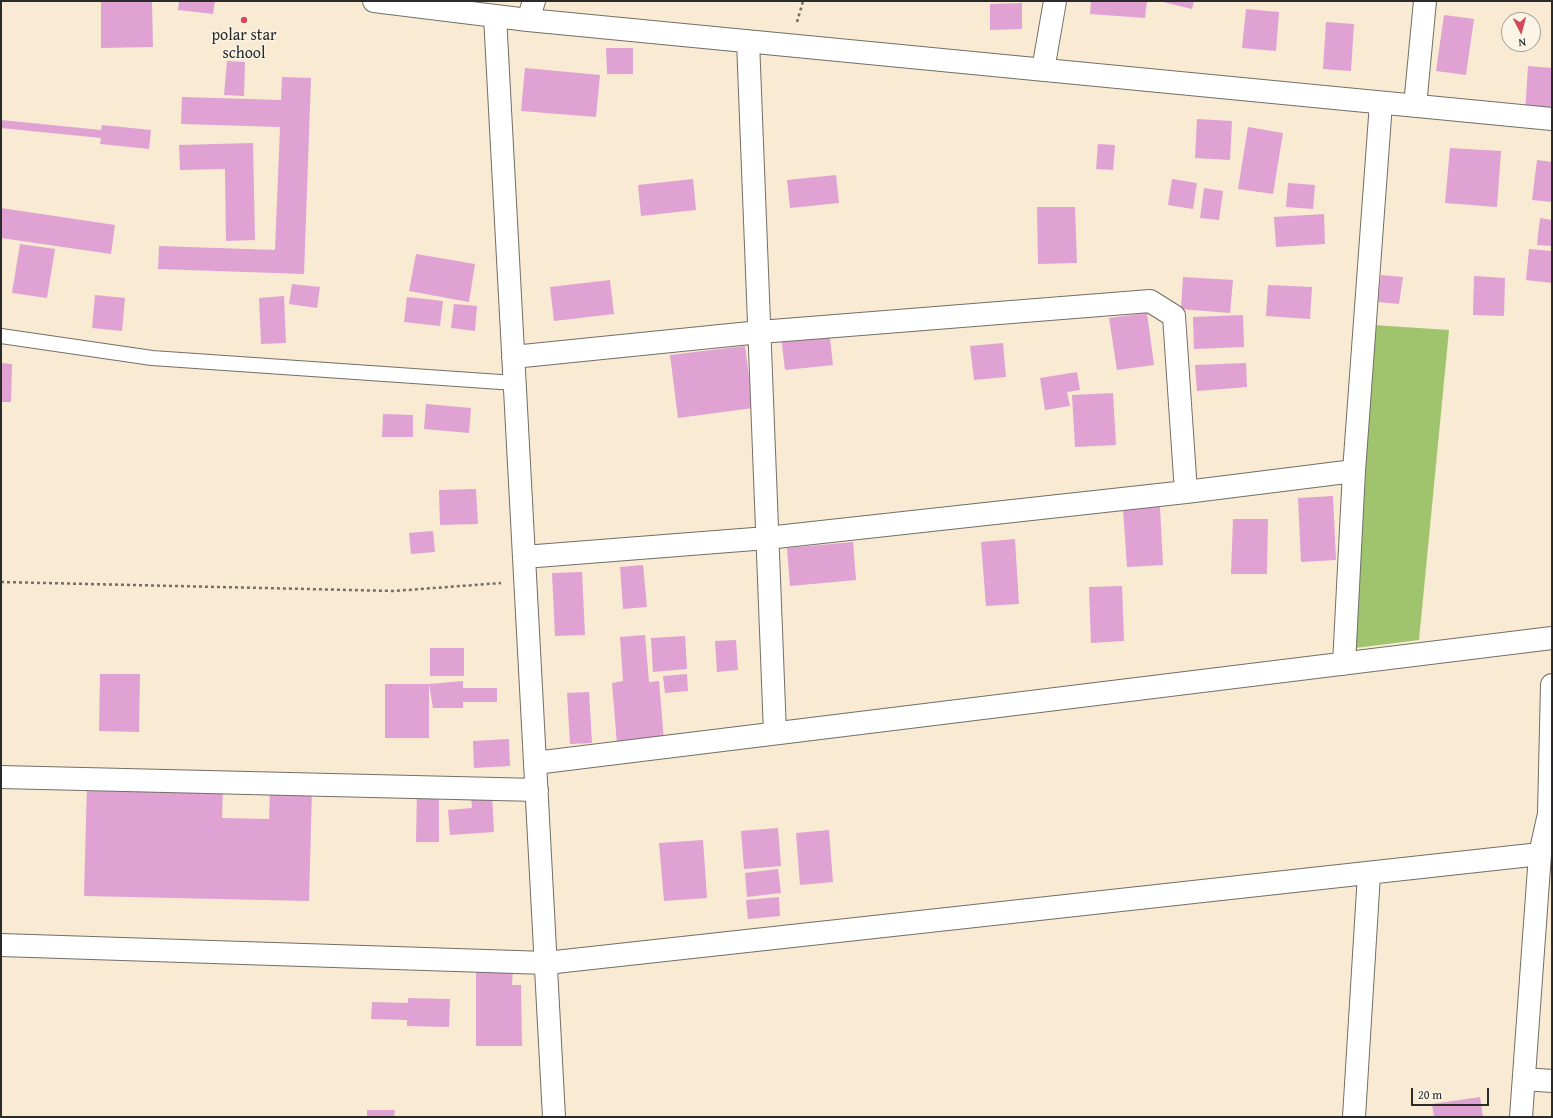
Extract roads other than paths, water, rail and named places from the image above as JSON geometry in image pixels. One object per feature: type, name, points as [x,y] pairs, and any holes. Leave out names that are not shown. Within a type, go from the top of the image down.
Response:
[{"type":"street","points":[[374,1],[495,16],[531,10],[748,41],[1552,119]]},
{"type":"street","points":[[1043,70],[1055,1]]},
{"type":"street","points":[[1415,106],[1425,1]]},
{"type":"street","points":[[495,16],[554,1117]]},
{"type":"street","points":[[748,41],[775,733]]},
{"type":"street","points":[[1344,664],[1354,471],[1381,103]]},
{"type":"street","points":[[514,357],[760,332],[1150,301],[1174,316],[1186,492]]},
{"type":"street","points":[[524,557],[767,538],[1186,492],[1354,471]]},
{"type":"street","points":[[535,763],[1552,638]]},
{"type":"street","points":[[1520,1117],[1540,854],[1550,814],[1552,685]]},
{"type":"street","points":[[1,777],[537,790]]},
{"type":"street","points":[[1,945],[546,963],[1369,874],[1540,854]]},
{"type":"street","points":[[1354,1117],[1369,874]]},
{"type":"street","points":[[1524,1079],[1552,1081]]},
{"type":"lane","points":[[1,336],[152,358],[515,383]]},
{"type":"place","name":"polar star school","points":[[244,20]]}]
